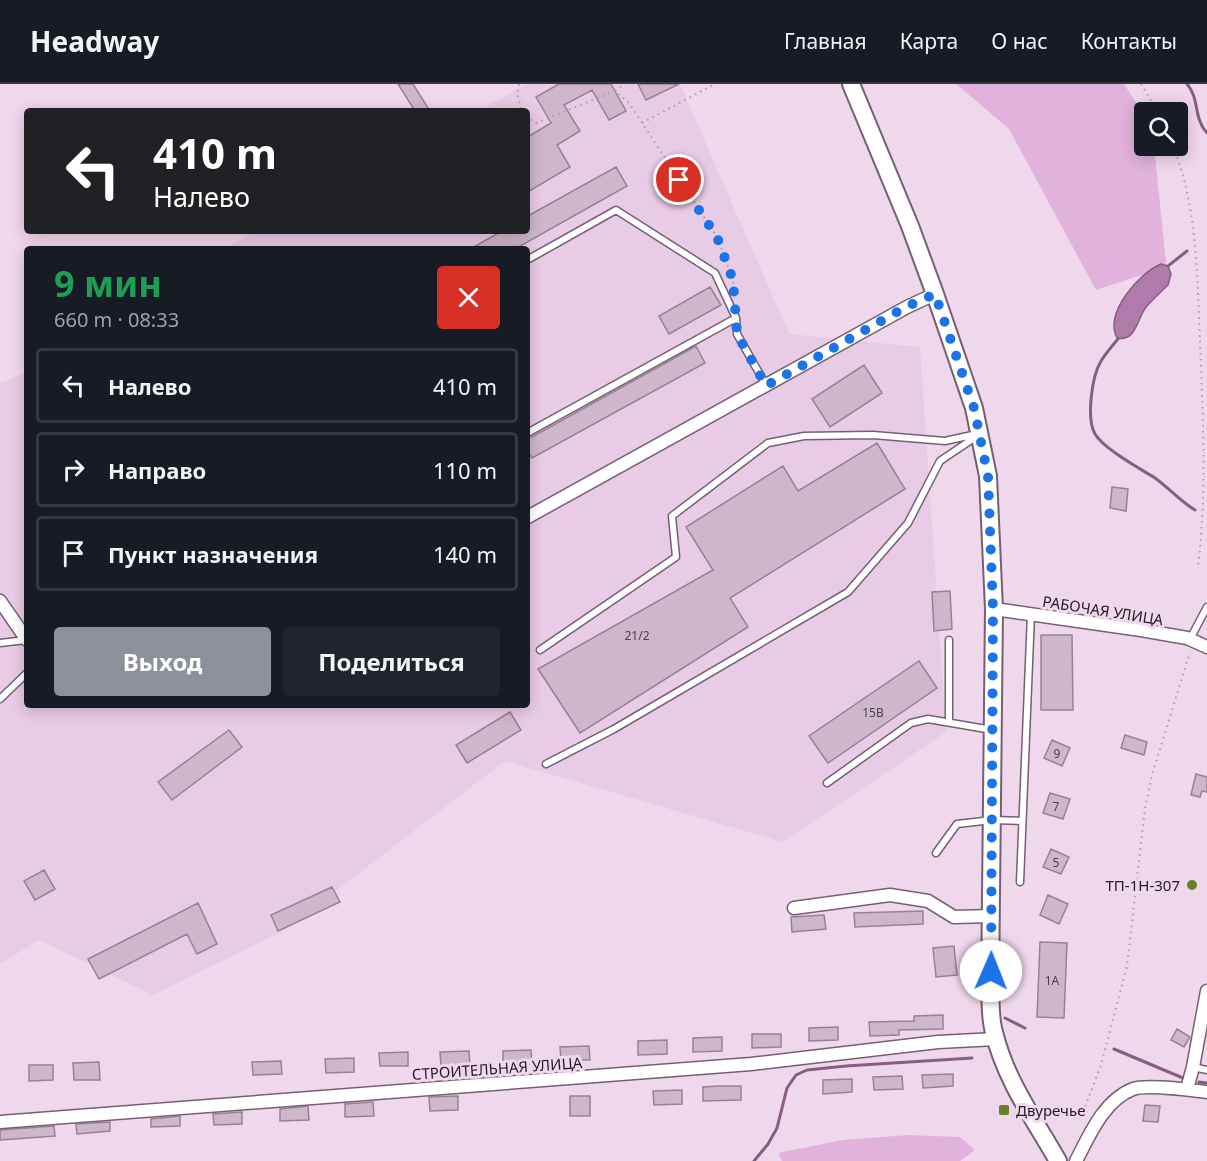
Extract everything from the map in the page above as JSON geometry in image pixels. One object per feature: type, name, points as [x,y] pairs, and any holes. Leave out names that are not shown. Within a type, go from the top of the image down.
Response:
[{"type":"main road","points":[[851,84],[910,226],[974,408],[980,434],[988,476],[993,609],[990,990],[993,1029],[1000,1057],[1029,1114],[1058,1161]]},
{"type":"street","points":[[530,517],[906,307],[935,294]]},
{"type":"street","points":[[0,601],[24,636]]},
{"type":"street","name":"РАБОЧАЯ УЛИЦА","points":[[993,609],[1031,613],[1192,640],[1207,646]]},
{"type":"street","points":[[794,908],[890,895],[928,902],[954,917],[991,916]]},
{"type":"street","points":[[1186,1089],[1193,1067],[1207,991]]},
{"type":"street","name":"СТРОИТЕЛЬНАЯ УЛИЦА","points":[[0,1122],[751,1064],[938,1042],[996,1039]]},
{"type":"street","points":[[1076,1161],[1093,1129],[1117,1098],[1135,1088],[1186,1089],[1207,1092]]},
{"type":"lane","points":[[530,258],[616,210],[715,273],[736,318],[737,334],[766,386]]},
{"type":"lane","points":[[530,431],[736,318]]},
{"type":"lane","points":[[540,650],[676,557],[672,516],[768,443],[804,436],[839,435],[873,435],[945,441],[980,434]]},
{"type":"lane","points":[[546,764],[614,729],[848,592],[908,523],[940,461],[980,434]]},
{"type":"lane","points":[[1192,640],[1207,607]]},
{"type":"lane","points":[[1020,882],[1031,613]]},
{"type":"lane","points":[[0,642],[24,640]]},
{"type":"lane","points":[[949,640],[949,722]]},
{"type":"lane","points":[[0,699],[24,675]]},
{"type":"lane","points":[[827,783],[911,723],[928,719],[993,730]]},
{"type":"lane","points":[[936,853],[957,824],[992,820],[1022,821]]},
{"type":"lane","points":[[1193,1067],[1207,1070]]},
{"type":"path","points":[[519,84],[517,94],[521,108]]},
{"type":"path","points":[[530,119],[536,123],[615,91],[625,84]]},
{"type":"path","points":[[642,123],[715,84]]},
{"type":"path","points":[[1141,84],[1152,102]]},
{"type":"path","points":[[615,91],[629,103],[717,237],[733,280],[736,318]]},
{"type":"path","points":[[1176,156],[1187,195],[1196,251],[1202,381],[1203,502],[1198,567]]},
{"type":"path","points":[[1029,1114],[1076,1115],[1084,1110],[1101,1065],[1127,966],[1149,787],[1192,640]]},
{"type":"shaded area","points":[[526,84],[680,84],[789,334],[920,347],[946,732],[783,842],[505,761],[285,930],[153,995],[39,940],[0,964],[0,383],[24,373],[24,708],[530,708],[530,246],[229,246],[251,234],[530,234],[530,108],[484,108]]},
{"type":"shaded area","points":[[956,84],[1124,84],[1136,102],[1134,156],[1155,156],[1167,272],[1145,274],[1096,290],[1009,129]]},
{"type":"shaded area","points":[[1161,264],[1168,266],[1171,274],[1168,285],[1147,306],[1133,333],[1124,338],[1117,338],[1114,328],[1119,306],[1143,276]]},
{"type":"shaded area","points":[[908,1135],[960,1137],[975,1150],[960,1161],[782,1161],[778,1153],[843,1140]]},
{"type":"building","points":[[398,84],[413,84],[428,108],[413,108]]},
{"type":"building","points":[[559,84],[611,84],[626,111],[609,120],[592,90],[564,105],[580,131],[557,145],[570,167],[530,191],[530,136],[551,123],[536,97]]},
{"type":"building","points":[[638,84],[679,84],[646,100]]},
{"type":"building","points":[[616,167],[627,186],[520,246],[475,246],[497,234],[530,234],[530,215]]},
{"type":"building","points":[[710,287],[721,305],[669,334],[659,316]]},
{"type":"building","points":[[696,346],[705,363],[532,458],[530,437]]},
{"type":"building","points":[[864,365],[882,393],[830,427],[812,399]]},
{"type":"building","points":[[877,443],[905,489],[730,598],[748,627],[580,733],[538,669],[713,570],[686,527],[783,466],[798,491]]},
{"type":"building","points":[[1112,487],[1128,489],[1126,511],[1110,508]]},
{"type":"building","points":[[950,591],[952,629],[934,631],[932,592]]},
{"type":"building","points":[[1041,635],[1072,635],[1073,710],[1041,710]]},
{"type":"building","points":[[919,661],[937,688],[828,763],[809,736]]},
{"type":"building","points":[[510,712],[521,730],[467,763],[456,745]]},
{"type":"building","points":[[229,730],[242,747],[172,800],[158,782]]},
{"type":"building","points":[[1125,735],[1147,742],[1144,755],[1121,748]]},
{"type":"building","points":[[1052,740],[1070,748],[1062,766],[1044,758]]},
{"type":"building","points":[[1196,774],[1207,777],[1207,792],[1202,791],[1200,797],[1191,795]]},
{"type":"building","points":[[1050,793],[1070,799],[1063,819],[1043,813]]},
{"type":"building","points":[[1051,849],[1069,857],[1061,874],[1043,867]]},
{"type":"building","points":[[44,870],[55,889],[35,900],[24,881]]},
{"type":"building","points":[[332,887],[340,902],[278,931],[271,915]]},
{"type":"building","points":[[1048,895],[1068,904],[1059,924],[1040,915]]},
{"type":"building","points":[[198,903],[217,944],[197,954],[187,934],[99,979],[88,959]]},
{"type":"building","points":[[923,911],[923,924],[855,927],[854,913]]},
{"type":"building","points":[[824,915],[826,929],[792,932],[791,917]]},
{"type":"building","points":[[1040,942],[1067,943],[1064,1018],[1037,1017]]},
{"type":"building","points":[[954,946],[957,975],[936,977],[933,948]]},
{"type":"building","points":[[943,1015],[943,1029],[899,1030],[899,1035],[870,1036],[869,1022],[914,1021],[914,1016]]},
{"type":"building","points":[[838,1027],[838,1040],[809,1041],[809,1028]]},
{"type":"building","points":[[1177,1029],[1190,1037],[1184,1047],[1171,1040]]},
{"type":"building","points":[[752,1034],[781,1034],[781,1047],[752,1048]]},
{"type":"building","points":[[722,1037],[722,1051],[693,1052],[693,1038]]},
{"type":"building","points":[[667,1040],[667,1054],[638,1055],[638,1041]]},
{"type":"building","points":[[589,1046],[590,1060],[561,1060],[560,1047]]},
{"type":"building","points":[[531,1050],[532,1064],[503,1065],[503,1051]]},
{"type":"building","points":[[469,1051],[470,1065],[441,1066],[440,1052]]},
{"type":"building","points":[[408,1052],[408,1066],[380,1066],[379,1053]]},
{"type":"building","points":[[354,1058],[354,1072],[326,1073],[325,1059]]},
{"type":"building","points":[[281,1061],[282,1074],[253,1075],[252,1062]]},
{"type":"building","points":[[99,1062],[100,1080],[74,1080],[73,1063]]},
{"type":"building","points":[[29,1065],[53,1065],[53,1080],[29,1081]]},
{"type":"building","points":[[953,1074],[953,1086],[923,1088],[922,1075]]},
{"type":"building","points":[[902,1076],[903,1089],[874,1090],[873,1077]]},
{"type":"building","points":[[852,1079],[852,1092],[823,1094],[823,1080]]},
{"type":"building","points":[[741,1086],[741,1100],[703,1101],[703,1087]]},
{"type":"building","points":[[682,1090],[682,1104],[654,1105],[653,1091]]},
{"type":"building","points":[[458,1096],[458,1110],[430,1111],[429,1097]]},
{"type":"building","points":[[570,1096],[590,1096],[590,1116],[570,1116]]},
{"type":"building","points":[[373,1102],[374,1116],[345,1117],[345,1104]]},
{"type":"building","points":[[1145,1105],[1160,1106],[1158,1122],[1143,1121]]},
{"type":"building","points":[[308,1106],[309,1120],[280,1121],[280,1109]]},
{"type":"building","points":[[242,1112],[242,1124],[214,1125],[213,1114]]},
{"type":"building","points":[[180,1116],[180,1126],[151,1127],[151,1119]]},
{"type":"building","points":[[110,1122],[110,1131],[77,1134],[76,1124]]},
{"type":"building","points":[[54,1126],[55,1136],[0,1140],[0,1130]]},
{"type":"waterway","points":[[1187,84],[1194,96],[1200,121],[1207,133]]},
{"type":"waterway","points":[[1168,266],[1187,251]]},
{"type":"waterway","points":[[1118,339],[1101,361],[1095,376],[1091,397],[1091,418],[1095,434],[1114,452],[1155,478],[1195,510]]},
{"type":"waterway","points":[[1005,1018],[1025,1028]]},
{"type":"waterway","points":[[1114,1049],[1183,1078]]},
{"type":"waterway","points":[[754,1161],[777,1128],[787,1088],[796,1075],[807,1070],[846,1066],[972,1058]]},
{"type":"waterway","points":[[1199,1082],[1207,1083]]},
{"type":"place","name":"ТП-1Н-307","points":[[1192,885]]},
{"type":"place","name":"Двуречье","points":[[1004,1110]]},
{"type":"route","points":[[679,180],[717,237],[733,280],[737,334],[766,386],[906,307],[935,294],[974,408],[988,476],[993,609],[991,971]]}]
